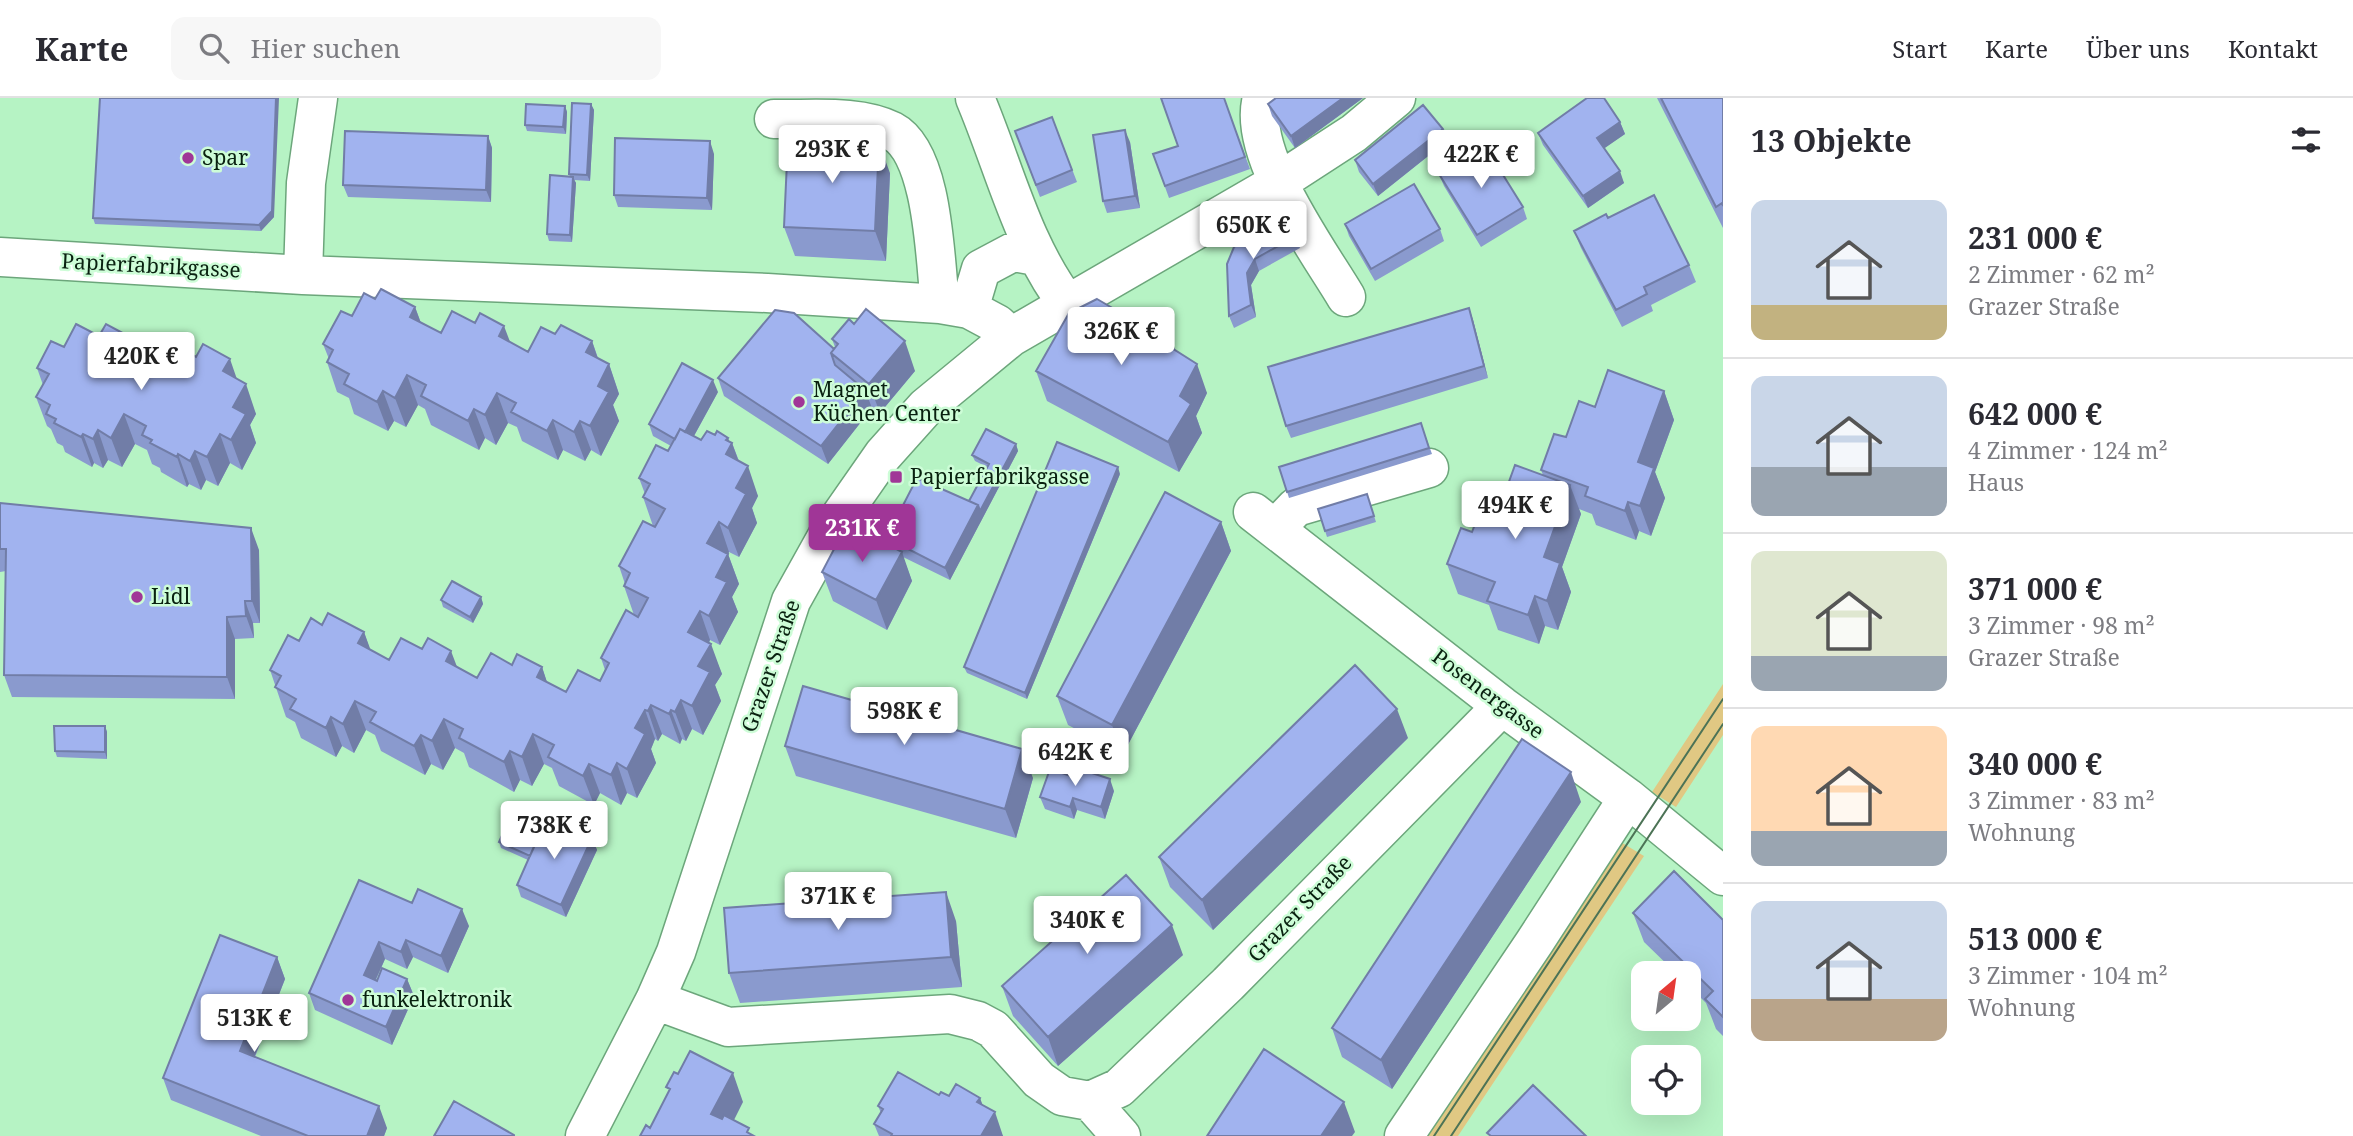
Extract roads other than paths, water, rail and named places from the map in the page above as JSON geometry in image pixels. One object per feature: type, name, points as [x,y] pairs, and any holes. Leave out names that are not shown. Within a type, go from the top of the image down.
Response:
[{"type":"street","points":[[303,275],[306,183],[318,98]]},
{"type":"street","points":[[975,98],[1036,256],[1069,306]]},
{"type":"street","points":[[1262,98],[1257,116],[1277,183],[1299,232],[1346,297]]},
{"type":"street","name":"Grazer Straße","points":[[585,1136],[655,1000],[697,892],[767,669],[803,578],[830,531],[883,456],[926,407],[1011,337],[1069,306],[1277,183],[1354,133],[1396,98]]},
{"type":"street","points":[[774,119],[862,123],[893,132],[915,154],[954,307]]},
{"type":"street","points":[[954,307],[981,269],[1013,252],[1036,256]]},
{"type":"street","name":"Papierfabrikgasse","points":[[0,257],[303,275],[757,293],[954,307],[997,324],[1011,337]]},
{"type":"street","name":"Posenergasse","points":[[1429,468],[1296,507],[1264,520],[1502,706],[1628,798],[1723,876]]},
{"type":"street","name":"Grazer Straße","points":[[1090,1101],[1119,1088],[1228,984],[1502,706]]},
{"type":"street","points":[[1404,1136],[1628,798]]},
{"type":"street","points":[[655,1000],[728,1027],[950,1014],[960,1016],[993,1029],[1039,1080],[1062,1096],[1090,1101],[1121,1136]]},
{"type":"tram line","points":[[1434,1136],[1723,699]]},
{"type":"tram line","points":[[1451,1136],[1723,724]]},
{"type":"place","name":"Spar","points":[[188,158]]},
{"type":"place","name":"Magnet Küchen Center","points":[[799,402]]},
{"type":"place","name":"Papierfabrikgasse","points":[[896,477]]},
{"type":"place","name":"Lidl","points":[[137,597]]},
{"type":"place","name":"funkelektronik","points":[[348,1000]]}]
